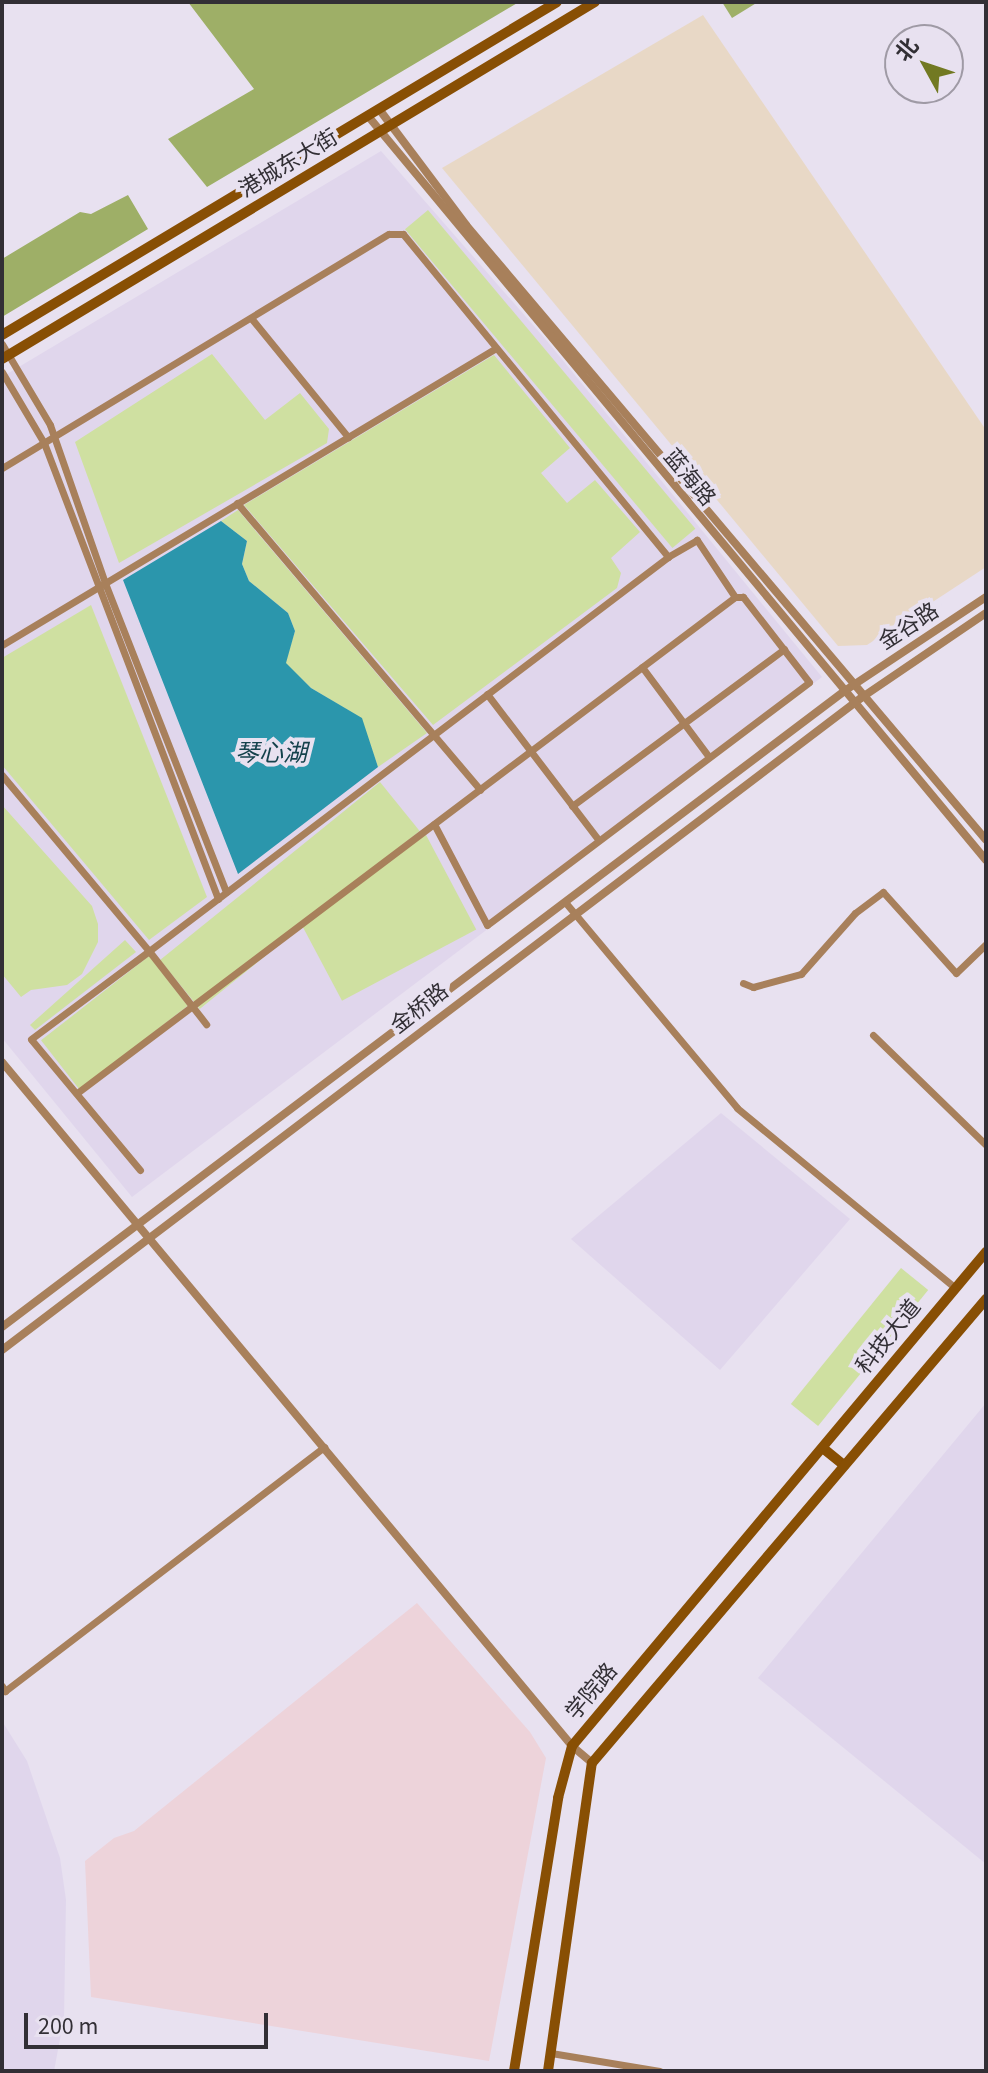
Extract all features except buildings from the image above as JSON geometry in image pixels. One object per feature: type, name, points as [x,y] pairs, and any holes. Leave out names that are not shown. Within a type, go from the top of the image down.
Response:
[{"type":"main road","name":"港城东大街","points":[[2,335],[557,2]]},
{"type":"main road","name":"港城东大街","points":[[5,358],[595,2]]},
{"type":"main road","name":"科技大道","points":[[824,1449],[986,1252]]},
{"type":"main road","points":[[824,1449],[844,1465],[986,1299]]},
{"type":"main road","name":"学院路","points":[[514,2071],[558,1798],[572,1746],[824,1449]]},
{"type":"main road","name":"学院路","points":[[592,1763],[844,1465]]},
{"type":"main road","points":[[548,2071],[592,1763]]},
{"type":"street","name":"蓝海路","points":[[379,109],[466,225],[861,698],[984,835]]},
{"type":"street","name":"蓝海路","points":[[368,116],[843,692],[986,860]]},
{"type":"street","points":[[2,468],[389,234],[403,234],[668,557]]},
{"type":"street","points":[[251,318],[348,437]]},
{"type":"street","points":[[2,344],[5,358],[54,436],[105,583],[226,892]]},
{"type":"street","points":[[2,645],[496,348]]},
{"type":"street","points":[[2,372],[44,443],[96,588],[218,899]]},
{"type":"street","points":[[237,503],[480,790]]},
{"type":"street","points":[[140,1170],[31,1039],[668,557],[697,540],[735,597]]},
{"type":"street","points":[[77,1093],[735,597],[743,597],[809,682],[597,838],[487,925],[434,824]]},
{"type":"street","name":"金谷路","points":[[852,686],[986,597]]},
{"type":"street","name":"金谷路","points":[[861,698],[986,613]]},
{"type":"street","points":[[572,806],[784,649]]},
{"type":"street","points":[[642,667],[709,757]]},
{"type":"street","name":"金桥路","points":[[2,1327],[852,686]]},
{"type":"street","points":[[487,694],[597,838]]},
{"type":"street","name":"金桥路","points":[[2,1350],[861,698]]},
{"type":"street","points":[[2,775],[206,1024]]},
{"type":"street","points":[[743,983],[753,987],[801,974],[855,913],[883,892],[956,973],[986,944]]},
{"type":"street","points":[[565,902],[737,1108],[955,1288]]},
{"type":"street","points":[[873,1035],[986,1145]]},
{"type":"street","points":[[2,1062],[572,1746],[592,1763]]},
{"type":"street","points":[[2,1686],[5,1691],[324,1447]]},
{"type":"street","points":[[551,2053],[660,2071]]},
{"type":"shaded area","points":[[703,15],[986,430],[986,567],[867,645],[838,646],[442,168]]},
{"type":"shaded area","points":[[381,151],[547,341],[822,677],[132,1197],[2,1038],[2,377]]},
{"type":"shaded area","points":[[721,1113],[850,1219],[720,1370],[571,1239]]},
{"type":"shaded area","points":[[986,1403],[986,1864],[758,1678]]},
{"type":"shaded area","points":[[417,1603],[530,1732],[546,1758],[489,2061],[91,1997],[85,1861],[114,1838],[134,1831]]},
{"type":"shaded area","points":[[2,1721],[27,1761],[60,1858],[66,1900],[64,2018],[54,2071],[2,2071]]},
{"type":"green space","points":[[188,2],[519,2],[207,187],[168,139],[254,89]]},
{"type":"green space","points":[[722,2],[758,2],[732,18]]},
{"type":"green space","points":[[128,195],[148,229],[2,317],[2,259],[80,212],[91,214]]},
{"type":"green space","points":[[428,210],[695,529],[672,548],[405,229]]},
{"type":"green space","points":[[212,354],[265,420],[300,393],[329,429],[327,443],[119,563],[75,442]]},
{"type":"green space","points":[[494,355],[570,448],[541,473],[567,503],[595,480],[640,532],[611,558],[621,573],[617,588],[433,725],[244,505]]},
{"type":"green space","points":[[238,510],[427,733],[378,767],[361,718],[311,688],[285,663],[295,631],[288,613],[249,581],[242,564],[247,541],[221,521]]},
{"type":"green space","points":[[91,605],[207,897],[149,940],[2,765],[2,658]]},
{"type":"green space","points":[[380,782],[420,831],[200,1009],[160,960]]},
{"type":"green space","points":[[2,805],[92,906],[98,924],[98,942],[82,974],[67,985],[31,990],[21,997],[2,974]]},
{"type":"green space","points":[[426,835],[476,929],[342,1001],[292,906]]},
{"type":"green space","points":[[125,940],[136,952],[35,1030],[30,1025]]},
{"type":"green space","points":[[149,956],[188,1006],[80,1090],[41,1040]]},
{"type":"green space","points":[[901,1268],[928,1290],[818,1426],[791,1404]]},
{"type":"water","name":"琴心湖","points":[[221,521],[247,541],[242,564],[249,581],[288,613],[295,631],[286,663],[311,688],[362,718],[378,767],[238,874],[123,580]]}]
